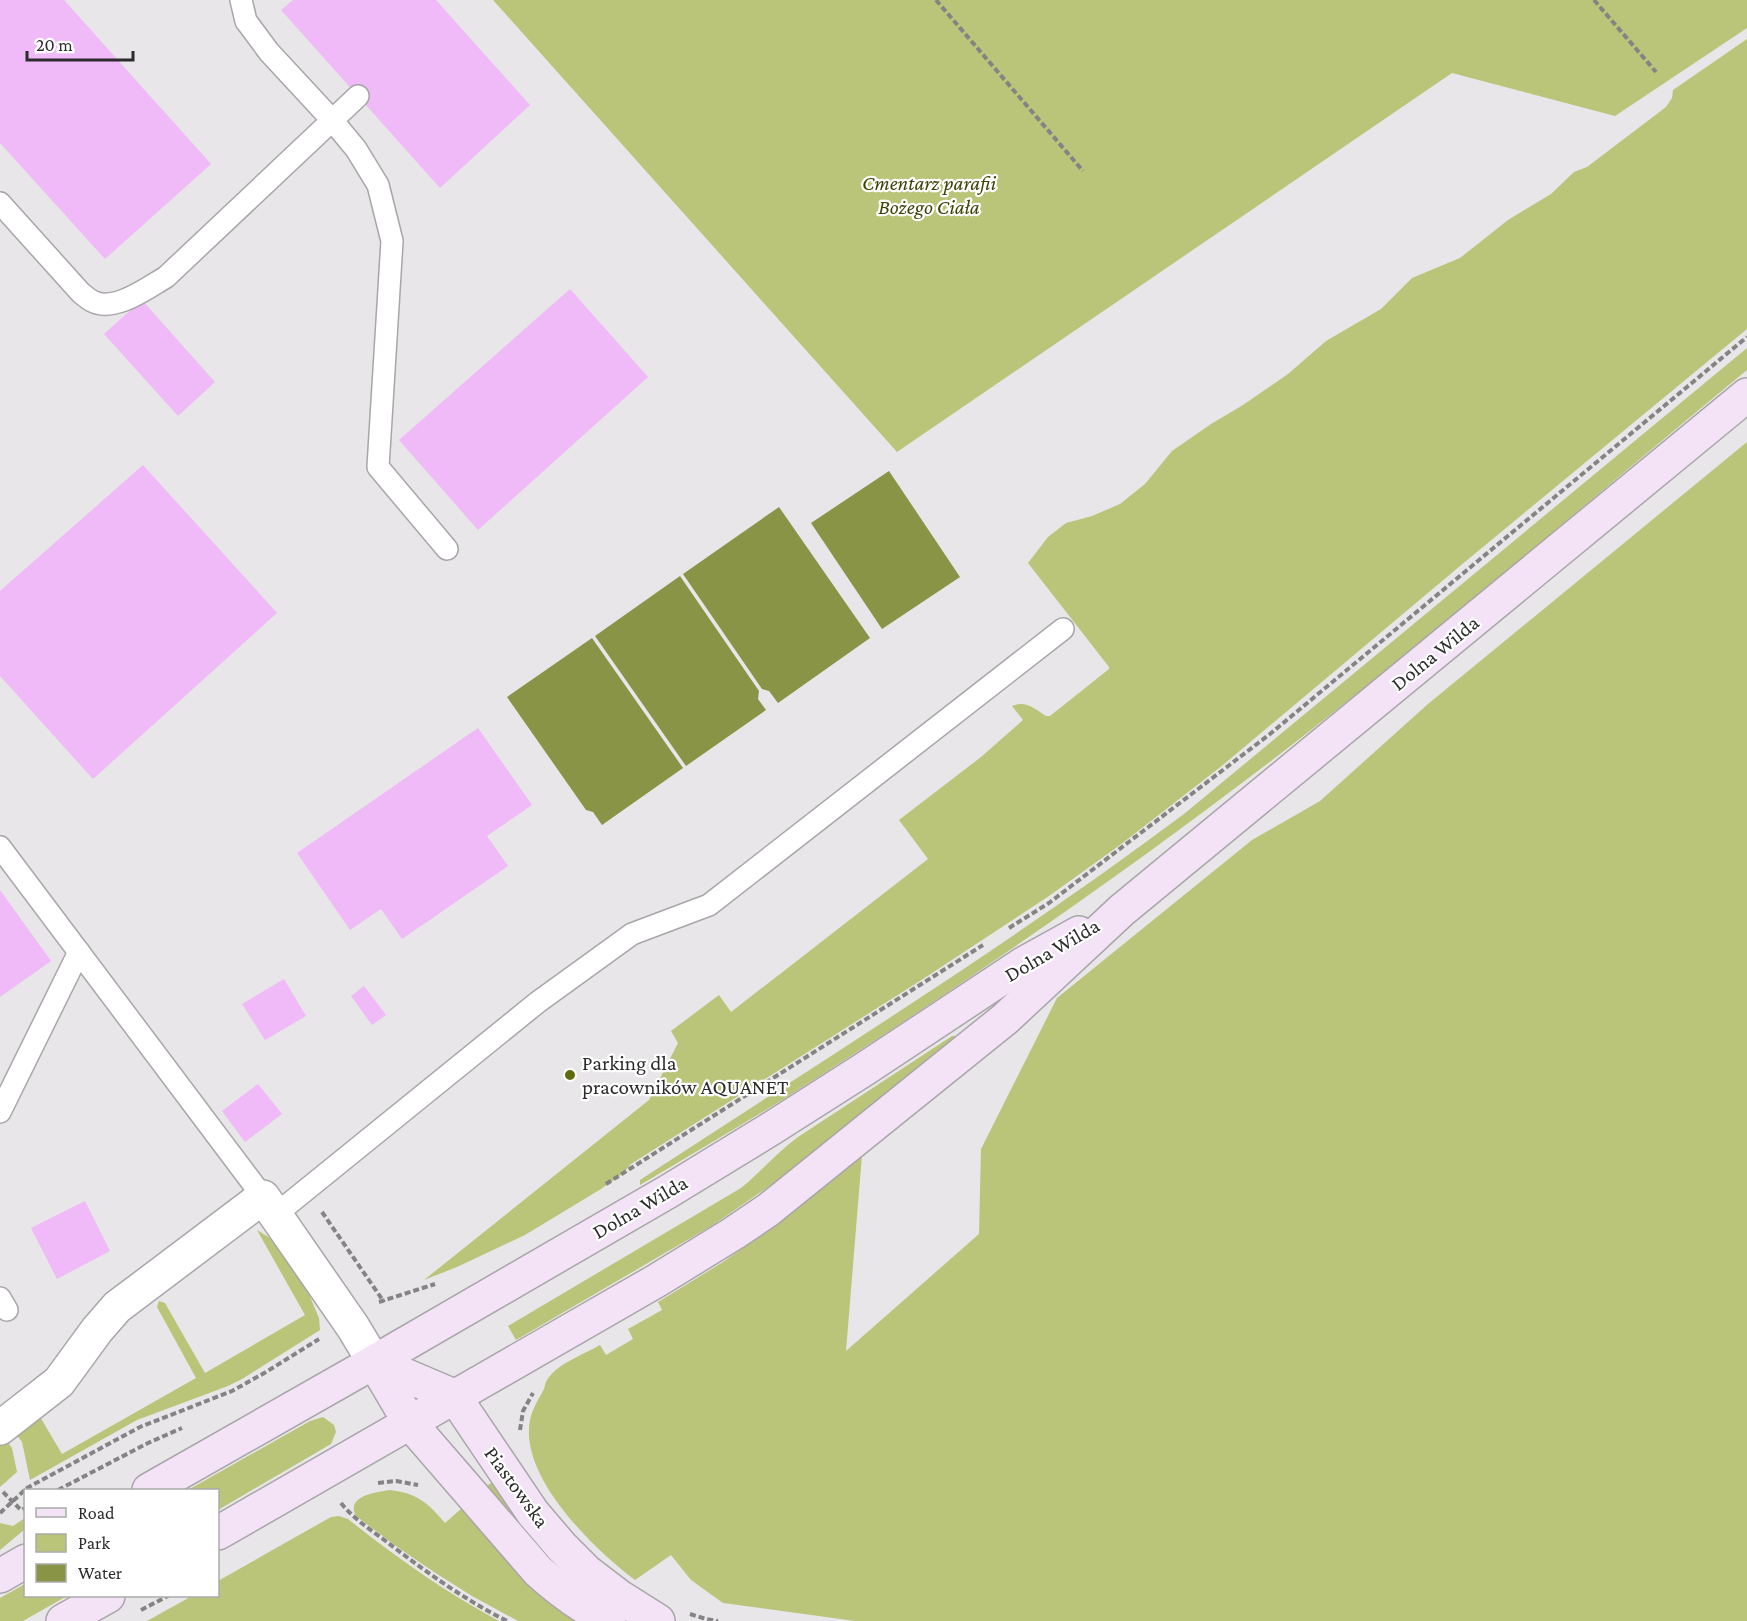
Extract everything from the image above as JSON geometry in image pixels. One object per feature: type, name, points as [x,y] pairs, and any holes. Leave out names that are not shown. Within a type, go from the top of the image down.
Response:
[{"type":"main road","name":"Dolna Wilda","points":[[219,1532],[656,1281],[768,1210],[1005,1019],[1122,909],[1396,686],[1747,395]]},
{"type":"main road","name":"Dolna Wilda","points":[[152,1489],[659,1196],[772,1128],[1023,964],[1122,909]]},
{"type":"main road","points":[[374,1362],[454,1396]]},
{"type":"main road","name":"Piastowska","points":[[374,1362],[410,1423],[538,1571],[560,1592],[609,1621]]},
{"type":"main road","name":"Piastowska","points":[[454,1396],[533,1513],[562,1547],[586,1571],[620,1597],[673,1617]]},
{"type":"main road","points":[[0,1576],[24,1562]]},
{"type":"main road","points":[[63,1621],[106,1597]]},
{"type":"street","name":"Piastowska","points":[[269,1206],[374,1362]]},
{"type":"street","points":[[0,1428],[59,1382],[117,1307],[269,1206]]},
{"type":"lane","points":[[241,0],[246,21],[269,52],[356,149],[378,185],[392,241],[378,466],[447,549]]},
{"type":"lane","points":[[0,202],[81,293],[94,302],[111,305],[129,298],[166,277],[358,96]]},
{"type":"lane","points":[[0,847],[269,1206],[306,1190],[538,1002],[632,934],[709,905],[1063,629]]},
{"type":"lane","points":[[0,1112],[79,952]]},
{"type":"path","points":[[936,0],[1083,171]]},
{"type":"path","points":[[1594,0],[1656,72]]},
{"type":"path","points":[[1009,929],[1049,903],[1270,734],[1747,337]]},
{"type":"path","points":[[605,1185],[989,941]]},
{"type":"path","points":[[306,1190],[384,1300],[383,1308],[352,1327]]},
{"type":"path","points":[[384,1300],[441,1282]]},
{"type":"path","points":[[26,1489],[140,1427],[232,1391],[266,1372]]},
{"type":"path","points":[[499,1462],[521,1444],[519,1436],[523,1411],[537,1387]]},
{"type":"path","points":[[62,1489],[148,1443],[190,1425]]},
{"type":"path","points":[[373,1484],[396,1481],[424,1489]]},
{"type":"path","points":[[0,1512],[24,1491]]},
{"type":"path","points":[[3,1492],[21,1510],[24,1509]]},
{"type":"path","points":[[339,1499],[350,1514],[406,1557],[496,1618],[507,1621]]},
{"type":"path","points":[[140,1611],[166,1597]]},
{"type":"path","points":[[673,1617],[718,1621]]},
{"type":"green space","name":"Cmentarz parafii Bożego Ciała","points":[[493,0],[1747,0],[1747,28],[1615,116],[1452,73],[897,452]]},
{"type":"green space","points":[[1747,39],[1747,329],[1223,765],[1120,845],[1049,896],[923,979],[631,1164],[622,1174],[601,1189],[525,1235],[424,1280],[649,1100],[678,1043],[671,1031],[719,995],[731,1012],[928,859],[899,820],[981,757],[1023,720],[1012,706],[1026,705],[1050,716],[1109,669],[1028,563],[1048,537],[1066,523],[1092,516],[1120,504],[1145,484],[1172,451],[1288,374],[1326,341],[1381,309],[1412,278],[1460,258],[1508,220],[1551,194],[1574,172],[1587,167],[1666,107],[1672,98],[1673,90]]},
{"type":"green space","points":[[1747,348],[1747,370],[1452,617],[1271,761],[1152,850],[969,978],[782,1100],[640,1185],[640,1180],[1051,910],[1184,814]]},
{"type":"green space","points":[[1747,442],[1747,1621],[855,1621],[723,1603],[691,1580],[671,1555],[635,1580],[585,1535],[553,1497],[533,1456],[529,1436],[531,1416],[546,1381],[552,1374],[564,1364],[600,1345],[606,1355],[633,1339],[628,1329],[662,1310],[658,1302],[723,1262],[782,1221],[862,1155],[846,1351],[979,1234],[981,1149],[1057,998],[1252,840],[1320,801],[1428,704]]},
{"type":"green space","points":[[955,1036],[957,1040],[802,1164],[713,1225],[516,1340],[508,1326],[741,1188],[798,1137]]},
{"type":"green space","points":[[257,1230],[270,1238],[308,1292],[319,1318],[320,1330],[242,1379],[137,1420],[30,1480],[22,1442],[16,1434],[39,1415],[62,1454],[196,1378],[157,1307],[159,1301],[165,1303],[205,1373],[305,1315]]},
{"type":"green space","points":[[323,1417],[334,1425],[336,1432],[331,1444],[219,1509],[219,1489],[190,1489],[310,1421]]},
{"type":"green space","points":[[6,1440],[12,1448],[17,1472],[0,1487],[0,1445]]},
{"type":"green space","points":[[494,1481],[531,1533],[529,1538],[482,1489]]},
{"type":"green space","points":[[390,1490],[415,1496],[445,1523],[462,1508],[530,1585],[574,1621],[518,1621],[434,1572],[356,1516],[354,1509],[358,1500],[364,1496]]},
{"type":"green space","points":[[339,1516],[348,1519],[440,1586],[499,1621],[147,1621],[190,1597],[219,1597],[219,1580],[331,1517]]},
{"type":"green space","points":[[24,1519],[24,1530],[0,1550],[0,1523],[13,1526]]},
{"type":"green space","points":[[24,1585],[24,1597],[65,1597],[23,1621],[0,1621],[0,1598]]},
{"type":"water","points":[[889,471],[960,577],[882,629],[811,523]]},
{"type":"water","points":[[779,507],[870,638],[778,703],[769,691],[762,689],[683,574]]},
{"type":"water","points":[[680,576],[759,691],[758,699],[766,710],[686,766],[595,636]]},
{"type":"water","points":[[592,638],[683,768],[602,825],[593,812],[586,810],[507,697]]},
{"type":"building","points":[[0,0],[64,0],[211,164],[105,259],[0,143]]},
{"type":"building","points":[[293,0],[436,0],[530,105],[440,188],[281,10]]},
{"type":"building","points":[[570,289],[648,377],[478,530],[399,440]]},
{"type":"building","points":[[142,300],[215,382],[178,416],[104,334]]},
{"type":"building","points":[[143,465],[277,613],[93,779],[0,676],[0,591]]},
{"type":"building","points":[[478,728],[532,805],[487,836],[508,866],[402,939],[381,909],[350,930],[297,853]]},
{"type":"building","points":[[0,890],[51,961],[0,997]]},
{"type":"building","points":[[284,979],[306,1016],[265,1040],[242,1004]]},
{"type":"building","points":[[364,986],[386,1015],[372,1025],[351,996]]},
{"type":"building","points":[[258,1084],[282,1114],[245,1142],[222,1111]]},
{"type":"building","points":[[85,1201],[110,1251],[57,1279],[31,1228]]},
{"type":"place","name":"Parking dla pracowników AQUANET","points":[[570,1075]]}]
